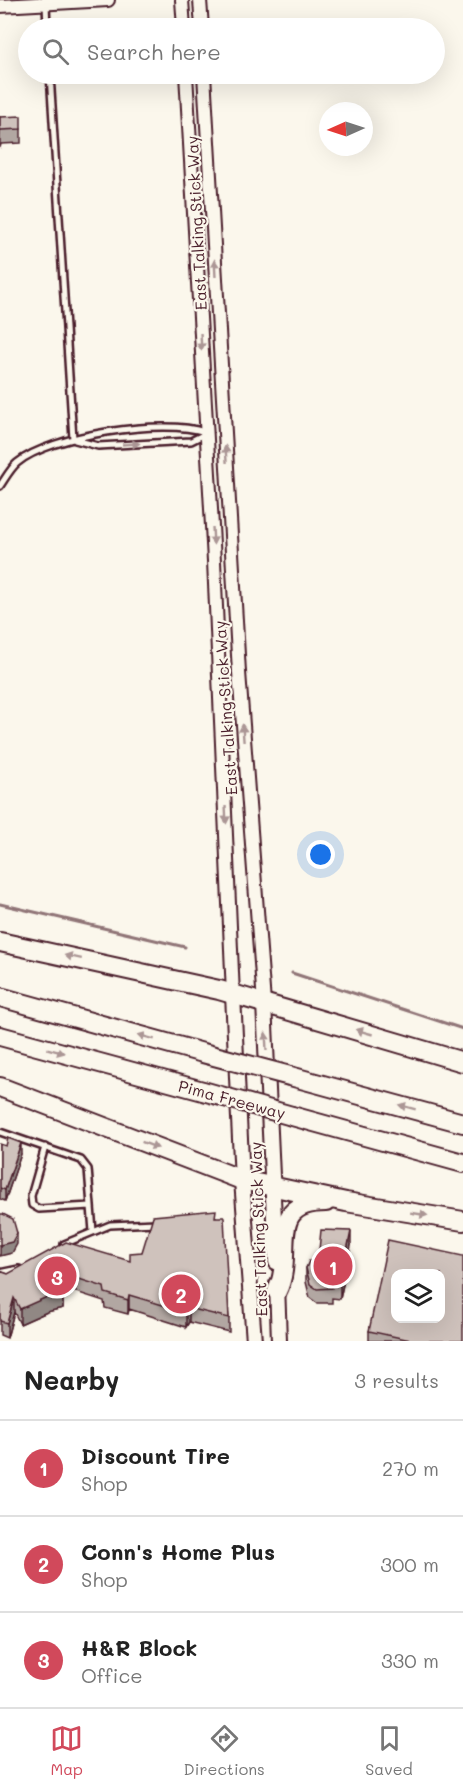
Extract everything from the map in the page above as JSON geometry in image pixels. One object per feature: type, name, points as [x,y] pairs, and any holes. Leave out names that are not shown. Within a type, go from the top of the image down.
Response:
[{"type":"highway","points":[[0,942],[130,969],[264,1003],[463,1062]]},
{"type":"highway","points":[[0,997],[463,1123]]},
{"type":"highway","name":"Pima Freeway","points":[[0,1036],[463,1163]]},
{"type":"highway","points":[[0,1087],[242,1180],[346,1202],[463,1221]]},
{"type":"highway","points":[[277,1291],[284,1277],[285,1230],[292,1212],[309,1203],[346,1202]]},
{"type":"main road","name":"East Talking Stick Way","points":[[233,995],[242,1180],[255,1341]]},
{"type":"main road","name":"East Talking Stick Way","points":[[264,1003],[274,1187],[279,1341]]},
{"type":"street","points":[[0,6],[108,0]]},
{"type":"street","points":[[182,0],[183,18]]},
{"type":"street","points":[[200,0],[201,18]]},
{"type":"street","name":"East Talking Stick Way","points":[[187,84],[207,433],[233,995]]},
{"type":"street","name":"East Talking Stick Way","points":[[205,84],[239,672],[264,1003]]},
{"type":"street","points":[[207,433],[224,432]]},
{"type":"lane","points":[[46,4],[47,18]]},
{"type":"lane","points":[[51,84],[73,439]]},
{"type":"lane","points":[[0,486],[16,464],[45,447],[96,432],[189,427],[207,433]]},
{"type":"lane","points":[[73,439],[98,446],[191,441],[207,433]]},
{"type":"lane","points":[[0,1132],[81,1160],[88,1169],[93,1232]]},
{"type":"lane","points":[[45,1147],[31,1196],[32,1205],[39,1209],[91,1206]]},
{"type":"lane","points":[[61,1246],[110,1226],[164,1222]]},
{"type":"lane","points":[[0,1273],[26,1266]]},
{"type":"building","points":[[21,116],[21,129],[1,130],[0,133],[0,117]]},
{"type":"building","points":[[8,1138],[21,1143],[5,1190],[0,1188],[0,1144],[6,1146]]},
{"type":"building","points":[[216,1210],[215,1217],[224,1217],[229,1318],[189,1308],[186,1312],[129,1295],[128,1300],[105,1293],[104,1287],[70,1276],[58,1283],[63,1294],[47,1297],[20,1309],[14,1298],[7,1323],[0,1321],[0,1271],[8,1274],[66,1242],[130,1261],[130,1253],[142,1252],[153,1216]]},
{"type":"building","points":[[0,1214],[13,1219],[17,1233],[12,1242],[0,1245]]},
{"type":"building","points":[[321,1230],[351,1231],[340,1285],[332,1284],[332,1288],[317,1289],[310,1284],[306,1268],[309,1261],[318,1260]]},
{"type":"building","points":[[388,1240],[463,1256],[463,1341],[415,1341],[369,1331]]},
{"type":"waterway","points":[[0,904],[185,947]]},
{"type":"waterway","points":[[292,973],[463,1029]]},
{"type":"place","name":"Discount Tire","points":[[333,1266]]},
{"type":"place","name":"H&R Block","points":[[57,1276]]},
{"type":"place","name":"Conn's Home Plus","points":[[181,1294]]}]
